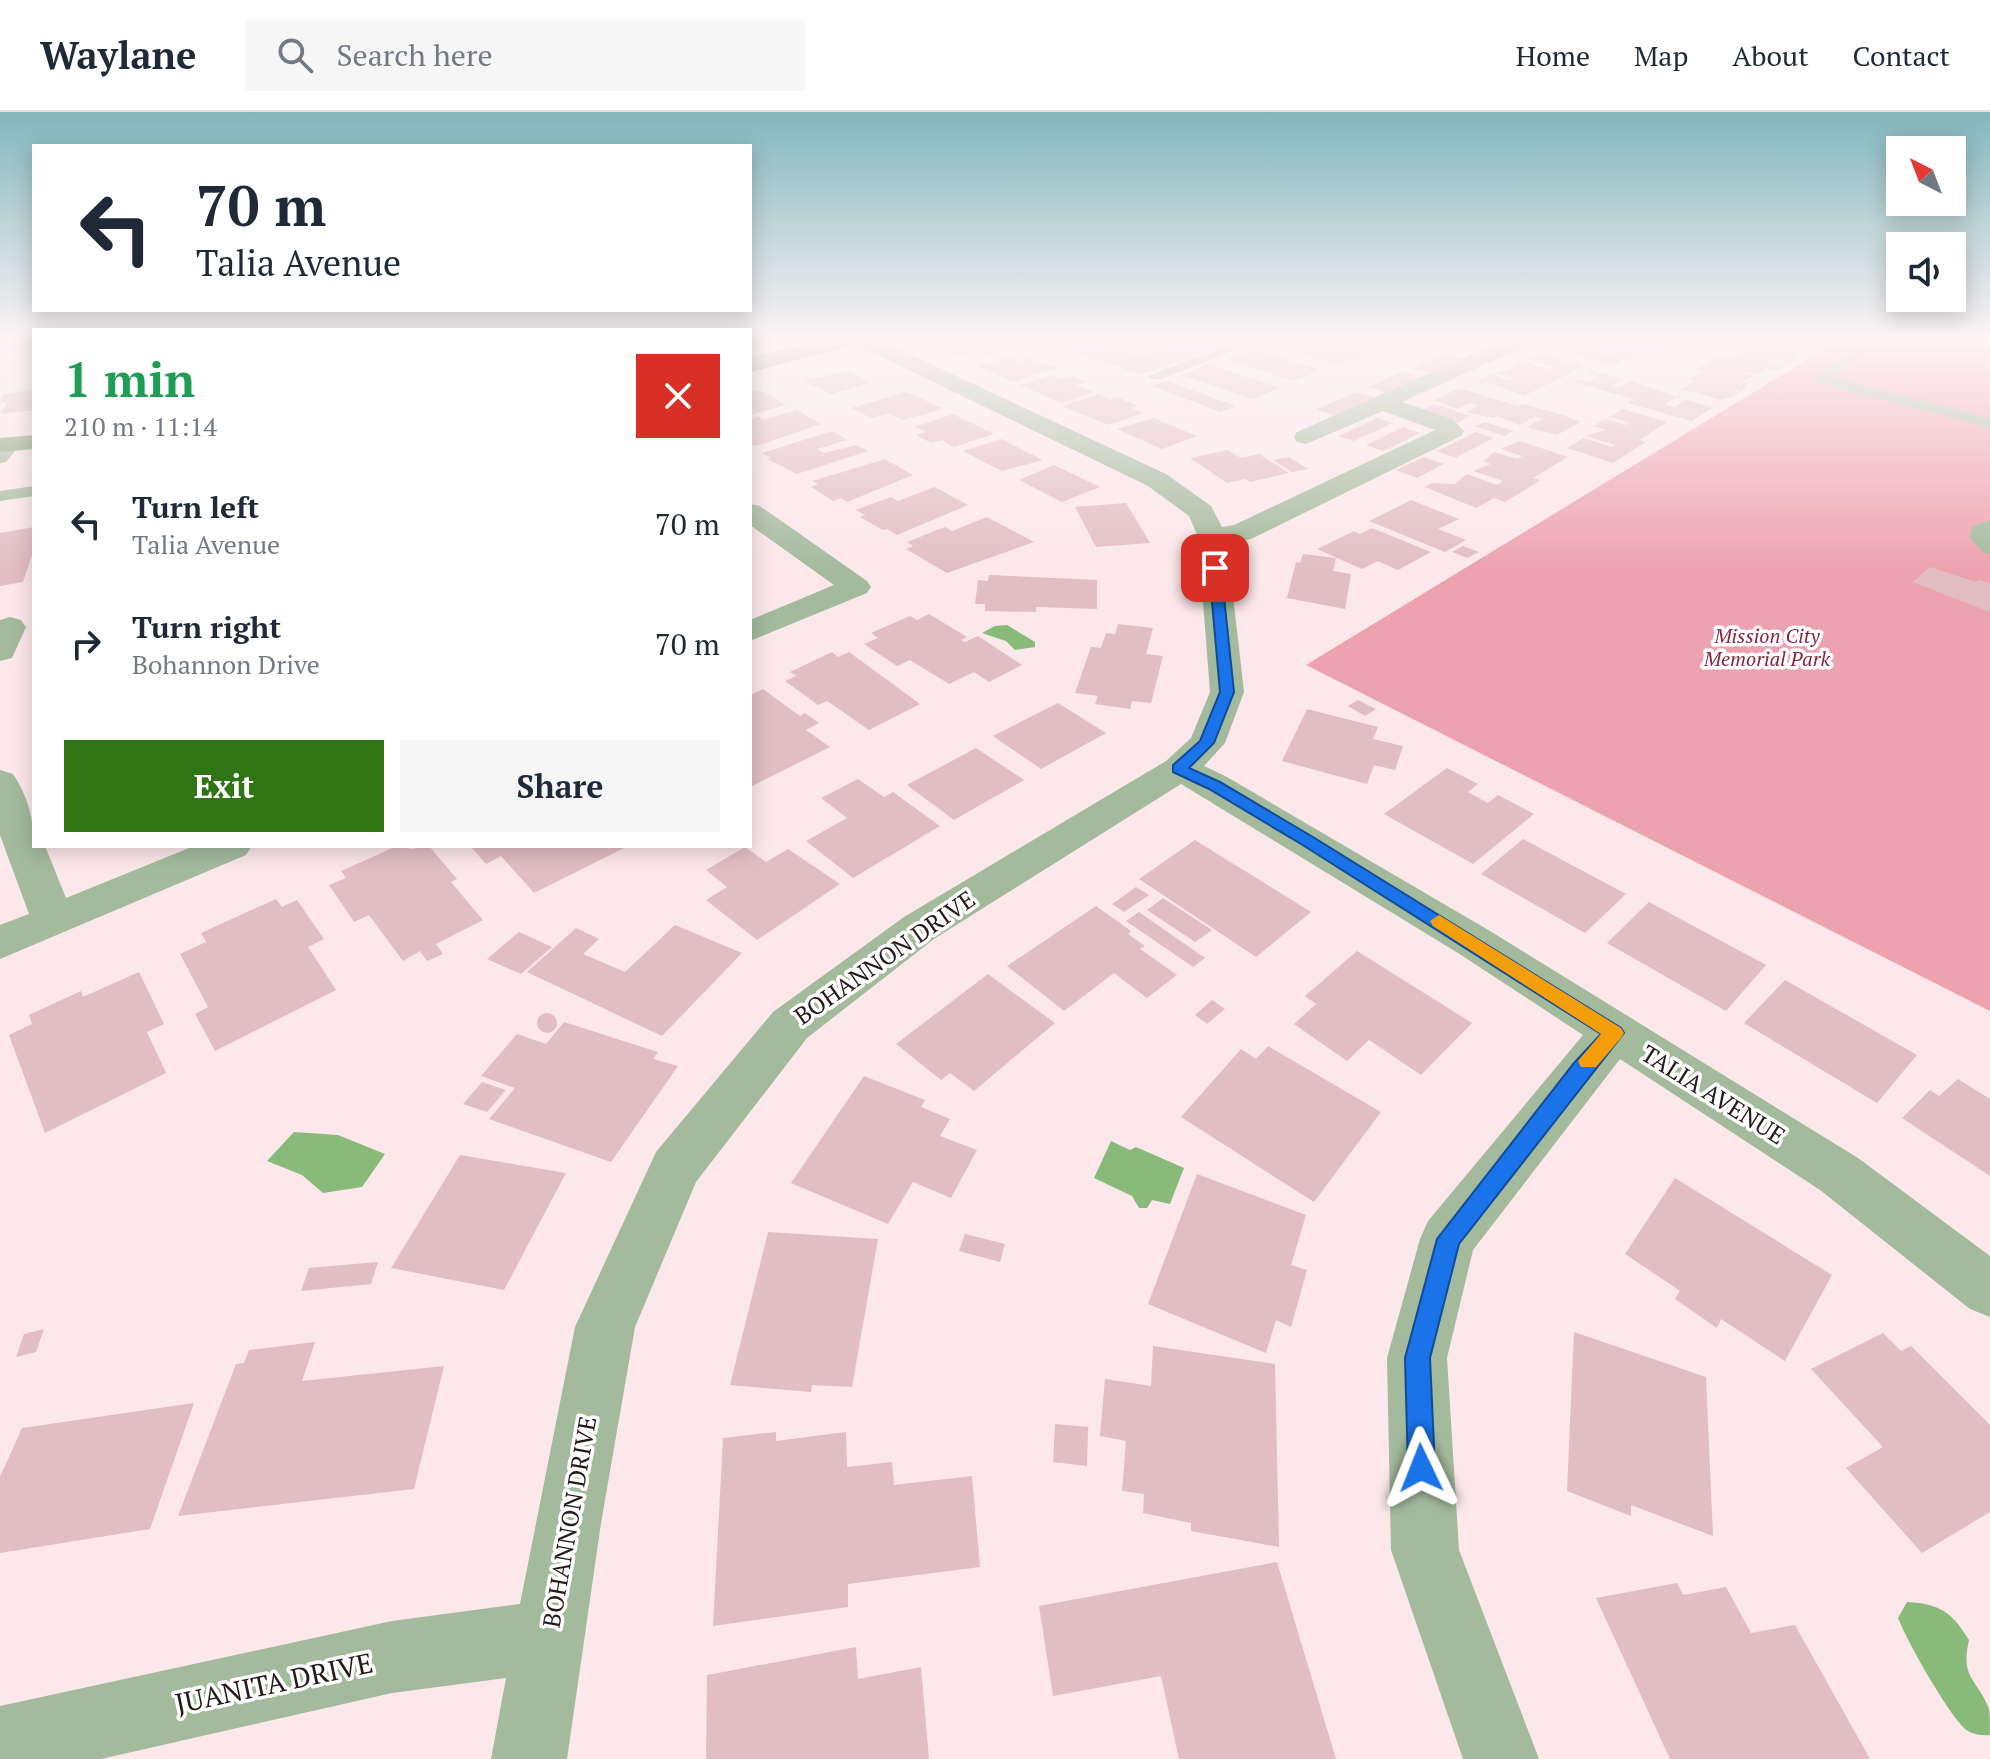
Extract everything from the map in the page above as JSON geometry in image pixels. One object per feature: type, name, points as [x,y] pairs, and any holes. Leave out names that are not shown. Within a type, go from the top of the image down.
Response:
[{"type":"street","name":"BOHANNON DRIVE","points":[[529,1759],[605,1327],[675,1168],[790,1025],[919,928],[1179,769],[1207,743],[1227,692],[1212,537],[1201,512],[1157,480],[1021,416]]},
{"type":"street","points":[[1353,416],[1306,437],[1381,466]]},
{"type":"street","points":[[1212,537],[1241,533],[1452,431],[1443,424],[1419,416]]},
{"type":"street","points":[[752,513],[856,587],[752,630]]},
{"type":"street","name":"TALIA AVENUE","points":[[1179,769],[1214,785],[1307,840],[1839,1174],[1990,1290]]},
{"type":"street","points":[[0,782],[53,921]]},
{"type":"street","points":[[0,943],[227,848]]},
{"type":"street","points":[[1501,1759],[1425,1550],[1417,1358],[1448,1239],[1582,1068],[1614,1033]]},
{"type":"street","name":"JUANITA DRIVE","points":[[0,1744],[392,1657],[550,1636]]},
{"type":"lane","points":[[1963,416],[1990,423]]},
{"type":"lane","points":[[0,496],[32,491]]},
{"type":"lane","points":[[1990,526],[1980,530],[1979,537],[1990,548]]},
{"type":"green space","name":"Mission City Memorial Park","points":[[1715,416],[1990,416],[1990,1011],[1306,665]]},
{"type":"shaded area","points":[[1007,625],[1035,642],[1035,647],[1015,650],[1006,641],[982,633],[995,626]]},
{"type":"shaded area","points":[[294,1132],[338,1135],[385,1154],[362,1187],[323,1193],[302,1175],[267,1161]]},
{"type":"shaded area","points":[[1111,1141],[1130,1150],[1136,1147],[1184,1168],[1170,1204],[1152,1200],[1147,1208],[1139,1208],[1132,1196],[1094,1178]]},
{"type":"shaded area","points":[[1907,1602],[1944,1611],[1969,1640],[1968,1671],[1989,1709],[1990,1735],[1975,1734],[1965,1729],[1936,1689],[1898,1618]]},
{"type":"building","points":[[777,416],[807,416],[821,424],[757,446],[752,445],[752,419],[759,417],[763,420]]},
{"type":"building","points":[[894,416],[918,416],[902,420]]},
{"type":"building","points":[[957,416],[994,434],[954,447],[942,440],[931,443],[916,435],[926,432],[915,427]]},
{"type":"building","points":[[1086,416],[1135,416],[1108,425]]},
{"type":"building","points":[[1435,416],[1471,416],[1457,423]]},
{"type":"building","points":[[1483,416],[1565,416],[1581,422],[1557,435],[1527,427],[1542,419],[1535,417],[1519,425],[1497,416]]},
{"type":"building","points":[[1647,416],[1668,422],[1639,440],[1646,442],[1613,463],[1567,448],[1584,438],[1612,447],[1616,445],[1585,436],[1606,430],[1593,426],[1606,419],[1626,425],[1630,423],[1610,417]]},
{"type":"building","points":[[1674,416],[1700,416],[1692,421]]},
{"type":"building","points":[[1153,418],[1197,436],[1162,449],[1117,429]]},
{"type":"building","points":[[1377,418],[1393,423],[1354,441],[1338,436]]},
{"type":"building","points":[[1485,422],[1514,431],[1504,436],[1475,426]]},
{"type":"building","points":[[1403,427],[1420,433],[1383,451],[1366,445]]},
{"type":"building","points":[[832,431],[847,440],[817,449],[824,453],[857,445],[868,451],[797,474],[767,459],[771,458],[762,453]]},
{"type":"building","points":[[1476,432],[1494,438],[1455,458],[1437,451]]},
{"type":"building","points":[[1001,439],[1043,460],[1002,471],[963,451]]},
{"type":"building","points":[[1520,441],[1568,457],[1533,478],[1541,480],[1505,502],[1494,498],[1476,508],[1425,487],[1432,483],[1455,484],[1467,474],[1497,485],[1503,481],[1473,471],[1491,464],[1484,461],[1494,452],[1518,459],[1522,456],[1500,449]]},
{"type":"building","points":[[1228,450],[1241,458],[1259,454],[1289,473],[1250,482],[1245,479],[1227,483],[1190,458]]},
{"type":"building","points":[[1289,457],[1308,469],[1292,472],[1273,460]]},
{"type":"building","points":[[1423,457],[1444,464],[1417,478],[1396,470]]},
{"type":"building","points":[[885,459],[913,475],[847,502],[841,498],[833,501],[811,487],[818,484],[812,481]]},
{"type":"building","points":[[1054,465],[1100,487],[1062,502],[1019,480]]},
{"type":"building","points":[[935,487],[968,505],[897,535],[860,517],[865,515],[855,510],[891,497],[898,501]]},
{"type":"building","points":[[1411,500],[1459,519],[1438,529],[1466,540],[1445,552],[1369,521]]},
{"type":"building","points":[[1126,503],[1150,543],[1096,547],[1075,507]]},
{"type":"building","points":[[987,517],[1034,542],[947,573],[906,549],[913,546],[907,542],[945,527],[952,531]]},
{"type":"building","points":[[32,527],[32,555],[23,582],[0,586],[0,533]]},
{"type":"building","points":[[1372,528],[1431,552],[1398,570],[1378,561],[1362,569],[1317,549],[1354,531],[1360,534]]},
{"type":"building","points":[[1463,546],[1479,552],[1467,558],[1452,552]]},
{"type":"building","points":[[1303,554],[1336,558],[1333,571],[1351,574],[1345,609],[1287,598],[1296,562],[1300,563]]},
{"type":"building","points":[[1930,567],[1976,582],[1990,583],[1990,612],[1913,582]]},
{"type":"building","points":[[989,575],[1097,580],[1097,609],[1036,607],[1036,612],[985,611],[985,604],[975,604],[978,580],[988,581]]},
{"type":"building","points":[[929,614],[967,637],[961,640],[965,642],[978,636],[1022,665],[989,682],[974,672],[949,684],[910,660],[897,666],[864,644],[878,638],[871,633],[910,616],[917,620]]},
{"type":"building","points":[[1118,624],[1153,628],[1146,654],[1163,656],[1151,703],[1132,701],[1130,709],[1095,704],[1098,696],[1075,693],[1091,647],[1101,648],[1106,633],[1115,634]]},
{"type":"building","points":[[832,652],[838,657],[849,652],[920,704],[869,730],[827,701],[818,705],[785,681],[796,676],[790,672]]},
{"type":"building","points":[[763,689],[800,716],[805,713],[819,723],[806,730],[830,747],[752,786],[752,694]]},
{"type":"building","points":[[1358,700],[1376,709],[1365,716],[1348,706]]},
{"type":"building","points":[[1058,703],[1106,733],[1041,769],[993,736]]},
{"type":"building","points":[[1307,709],[1378,727],[1373,739],[1403,746],[1395,770],[1374,765],[1367,784],[1282,761]]},
{"type":"building","points":[[976,748],[1024,780],[954,820],[907,785]]},
{"type":"building","points":[[1447,768],[1478,784],[1468,792],[1488,803],[1498,795],[1534,814],[1473,864],[1384,814]]},
{"type":"building","points":[[858,779],[884,797],[893,792],[940,826],[853,878],[806,841],[847,818],[821,798]]},
{"type":"building","points":[[1523,839],[1626,894],[1585,933],[1481,874]]},
{"type":"building","points":[[1195,840],[1311,912],[1256,957],[1139,879]]},
{"type":"building","points":[[393,848],[431,848],[457,879],[451,882],[483,920],[436,944],[443,954],[427,961],[420,951],[403,961],[369,915],[354,922],[329,885],[346,878],[341,871]]},
{"type":"building","points":[[472,848],[624,848],[534,893],[501,856],[486,864]]},
{"type":"building","points":[[743,848],[766,862],[788,849],[840,884],[757,940],[706,900],[727,887],[706,870]]},
{"type":"building","points":[[1136,887],[1149,895],[1124,912],[1112,904]]},
{"type":"building","points":[[1163,898],[1212,930],[1195,942],[1147,910]]},
{"type":"building","points":[[276,899],[282,907],[297,900],[324,939],[308,947],[336,990],[215,1051],[195,1014],[208,1007],[180,954],[206,942],[201,933]]},
{"type":"building","points":[[1649,902],[1766,965],[1726,1011],[1607,943]]},
{"type":"building","points":[[1096,906],[1131,931],[1128,934],[1145,946],[1140,949],[1177,975],[1147,998],[1114,973],[1064,1011],[1007,966]]},
{"type":"building","points":[[1139,912],[1205,958],[1193,967],[1126,921]]},
{"type":"building","points":[[675,925],[742,953],[662,1036],[527,972],[576,928],[599,939],[583,954],[625,972]]},
{"type":"building","points":[[519,932],[552,947],[521,974],[487,959]]},
{"type":"building","points":[[1357,951],[1472,1023],[1421,1075],[1369,1040],[1347,1061],[1294,1024],[1316,1004],[1305,996]]},
{"type":"building","points":[[139,972],[164,1024],[147,1032],[166,1073],[45,1133],[9,1035],[32,1024],[29,1015],[81,991],[83,997]]},
{"type":"building","points":[[988,974],[1055,1023],[974,1091],[950,1073],[941,1080],[896,1044]]},
{"type":"building","points":[[1785,980],[1917,1055],[1877,1103],[1744,1023]]},
{"type":"building","points":[[1212,1000],[1225,1009],[1207,1024],[1195,1015]]},
{"type":"building","points":[[547,1013],[554,1016],[557,1023],[554,1030],[547,1033],[540,1030],[537,1023],[540,1016]]},
{"type":"building","points":[[564,1022],[658,1052],[653,1059],[678,1066],[611,1162],[489,1119],[515,1088],[481,1076],[517,1034],[546,1044]]},
{"type":"building","points":[[1268,1046],[1381,1112],[1314,1202],[1181,1117],[1241,1049],[1256,1059]]},
{"type":"building","points":[[864,1076],[925,1100],[921,1107],[950,1119],[940,1136],[977,1150],[951,1198],[913,1182],[888,1224],[791,1183]]},
{"type":"building","points":[[1958,1079],[1990,1099],[1990,1176],[1902,1118],[1930,1090],[1939,1096]]},
{"type":"building","points":[[482,1082],[506,1090],[487,1112],[463,1104]]},
{"type":"building","points":[[460,1155],[566,1173],[504,1290],[391,1268]]},
{"type":"building","points":[[1197,1174],[1306,1215],[1291,1265],[1307,1270],[1291,1327],[1276,1320],[1266,1353],[1148,1304]]},
{"type":"building","points":[[1675,1178],[1832,1275],[1785,1361],[1721,1319],[1717,1328],[1675,1299],[1680,1291],[1625,1254]]},
{"type":"building","points":[[768,1232],[878,1239],[852,1387],[812,1385],[811,1392],[730,1385]]},
{"type":"building","points":[[965,1234],[1005,1244],[1000,1262],[959,1251]]},
{"type":"building","points":[[378,1262],[371,1284],[301,1291],[309,1268]]},
{"type":"building","points":[[44,1329],[36,1352],[16,1357],[24,1334]]},
{"type":"building","points":[[1574,1332],[1706,1377],[1713,1536],[1631,1505],[1631,1516],[1567,1491]]},
{"type":"building","points":[[1883,1333],[1901,1351],[1911,1346],[1990,1425],[1990,1512],[1922,1553],[1846,1468],[1883,1447],[1811,1369]]},
{"type":"building","points":[[315,1342],[302,1381],[444,1366],[414,1489],[178,1516],[236,1364],[244,1363],[249,1350]]},
{"type":"building","points":[[1153,1346],[1275,1364],[1279,1547],[1191,1531],[1191,1523],[1143,1513],[1144,1494],[1122,1491],[1126,1441],[1100,1436],[1105,1379],[1151,1386]]},
{"type":"building","points":[[194,1403],[150,1529],[0,1553],[0,1477],[22,1428]]},
{"type":"building","points":[[1055,1424],[1088,1427],[1087,1466],[1053,1462]]},
{"type":"building","points":[[776,1432],[776,1441],[846,1432],[847,1467],[892,1462],[894,1485],[972,1476],[980,1567],[848,1584],[848,1607],[713,1626],[723,1438]]},
{"type":"building","points":[[1277,1562],[1336,1759],[1179,1759],[1161,1676],[1053,1696],[1039,1606]]},
{"type":"building","points":[[1677,1583],[1683,1595],[1726,1587],[1751,1633],[1795,1625],[1870,1759],[1670,1759],[1596,1598]]},
{"type":"building","points":[[856,1647],[858,1679],[921,1667],[929,1759],[706,1759],[707,1675]]},
{"type":"slow traffic","points":[[1439,921],[1614,1033],[1589,1061]]},
{"type":"route","points":[[1215,568],[1227,692],[1207,743],[1179,769],[1214,785],[1307,840],[1474,942],[1614,1033],[1582,1068],[1448,1239],[1417,1358],[1421,1468]]}]
